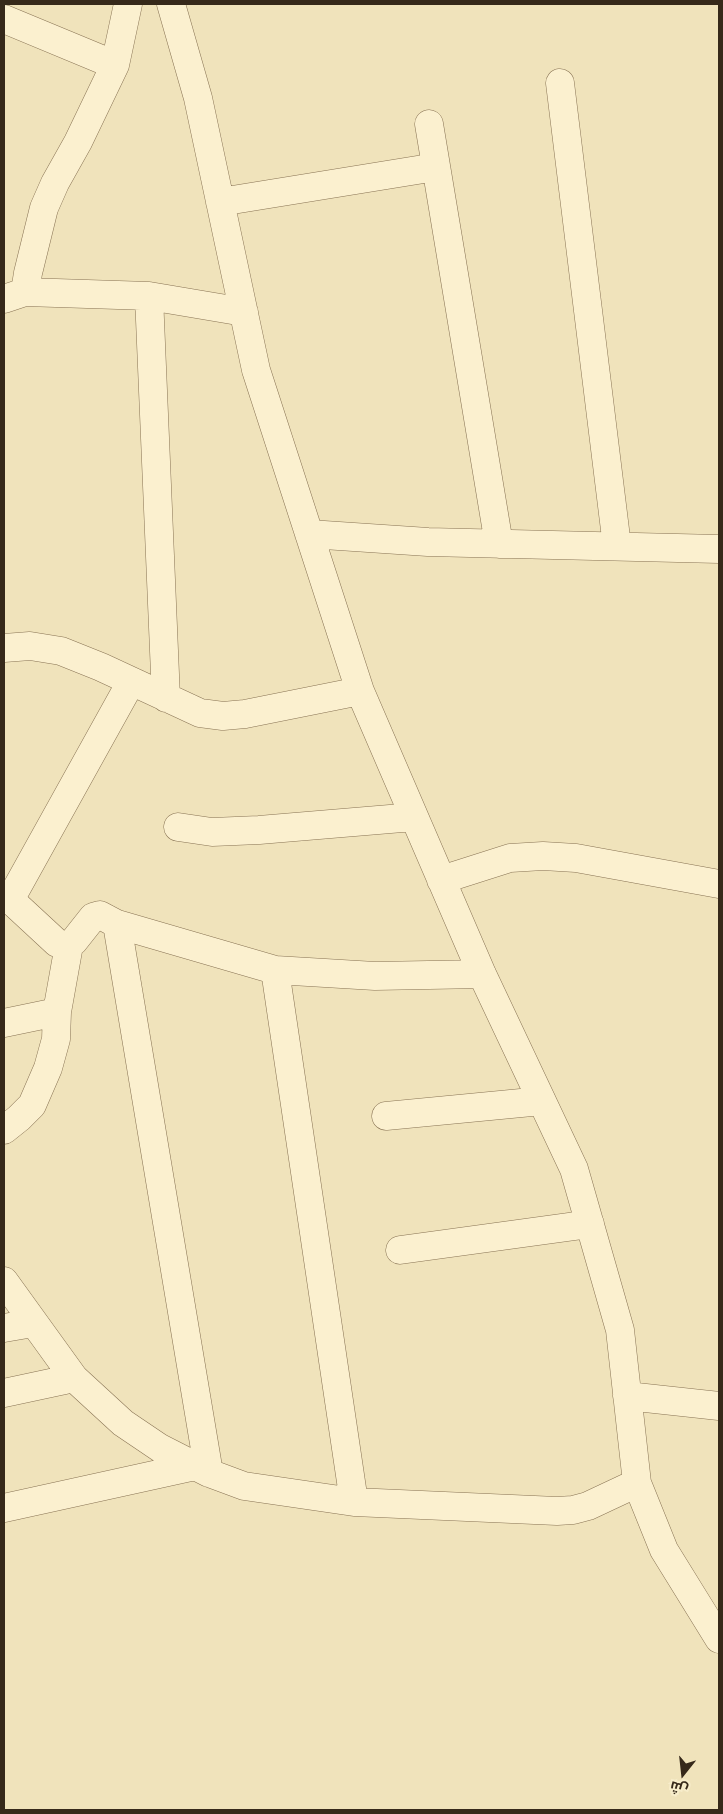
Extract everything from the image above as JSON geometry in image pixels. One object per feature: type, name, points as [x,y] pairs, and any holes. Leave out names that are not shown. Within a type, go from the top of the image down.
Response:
[{"type":"street","points":[[14,296],[28,273],[44,208],[54,183],[78,142],[115,65],[128,4]]},
{"type":"street","points":[[171,4],[198,98],[256,370],[360,691],[482,974],[574,1169],[620,1330],[637,1483],[664,1550],[719,1639]]},
{"type":"street","points":[[4,19],[115,65]]},
{"type":"street","points":[[560,83],[617,546]]},
{"type":"street","points":[[429,124],[499,544]]},
{"type":"street","points":[[220,202],[436,167]]},
{"type":"street","points":[[14,296],[149,296],[244,312]]},
{"type":"street","points":[[149,296],[166,698]]},
{"type":"street","points":[[309,534],[428,542],[719,549]]},
{"type":"street","points":[[4,648],[30,646],[61,652],[200,713],[224,716],[246,714],[360,691]]},
{"type":"street","points":[[69,945],[57,943],[7,897],[132,682]]},
{"type":"street","points":[[178,827],[212,832],[414,817]]},
{"type":"street","points":[[441,880],[510,858],[544,856],[576,858],[719,884]]},
{"type":"street","points":[[4,1130],[32,1104],[48,1068],[56,1039],[58,1012],[69,945],[96,915],[104,916],[117,924],[275,970],[375,976],[482,974]]},
{"type":"street","points":[[117,924],[202,1469]]},
{"type":"street","points":[[275,970],[354,1502]]},
{"type":"street","points":[[4,1023],[58,1012]]},
{"type":"street","points":[[386,1116],[542,1101]]},
{"type":"street","points":[[400,1250],[590,1224]]},
{"type":"street","points":[[4,1281],[74,1378],[123,1423],[160,1448],[202,1469],[244,1486],[354,1502],[557,1511],[573,1510],[588,1506],[637,1483]]},
{"type":"street","points":[[4,1328],[33,1323]]},
{"type":"street","points":[[4,1393],[74,1378]]},
{"type":"street","points":[[627,1396],[719,1406]]},
{"type":"street","points":[[4,1508],[202,1469]]}]
